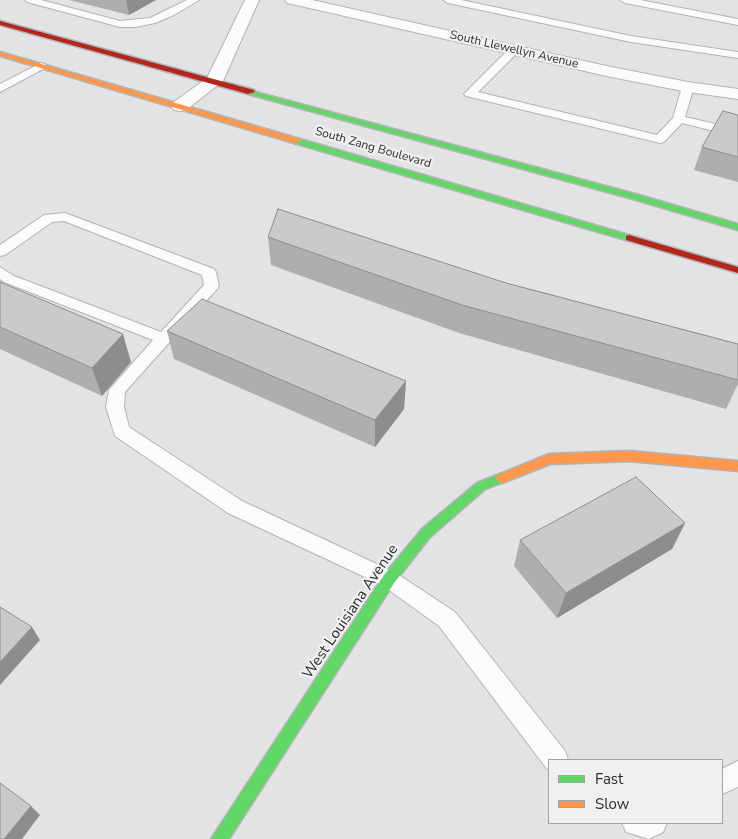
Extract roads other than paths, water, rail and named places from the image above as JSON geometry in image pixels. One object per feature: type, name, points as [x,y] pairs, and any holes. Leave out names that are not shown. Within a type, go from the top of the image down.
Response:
[{"type":"main road","name":"South Zang Boulevard","points":[[0,23],[738,228]]},
{"type":"main road","name":"South Zang Boulevard","points":[[0,54],[738,270]]},
{"type":"main road","name":"West Louisiana Avenue","points":[[219,839],[389,579],[426,533],[482,486],[549,459],[630,456],[737,469]]},
{"type":"street","points":[[180,106],[214,81],[252,0]]},
{"type":"street","name":"South Llewellyn Avenue","points":[[292,0],[688,87],[738,94]]},
{"type":"lane","points":[[30,0],[120,24],[135,24],[158,18],[194,0]]},
{"type":"lane","points":[[448,0],[631,39],[738,55]]},
{"type":"lane","points":[[625,0],[738,22]]},
{"type":"lane","points":[[514,50],[470,94],[660,139],[679,119],[688,87]]},
{"type":"lane","points":[[0,89],[41,66]]},
{"type":"lane","points":[[679,119],[738,133]]},
{"type":"lane","points":[[0,252],[49,218],[65,217],[209,272],[212,286],[165,340],[117,390],[115,407],[121,431],[235,507],[389,579],[447,619],[555,759]]},
{"type":"lane","points":[[0,272],[9,279],[165,340]]},
{"type":"lane","points":[[723,781],[738,773]]},
{"type":"lane","points":[[638,824],[647,827],[652,824]]}]
